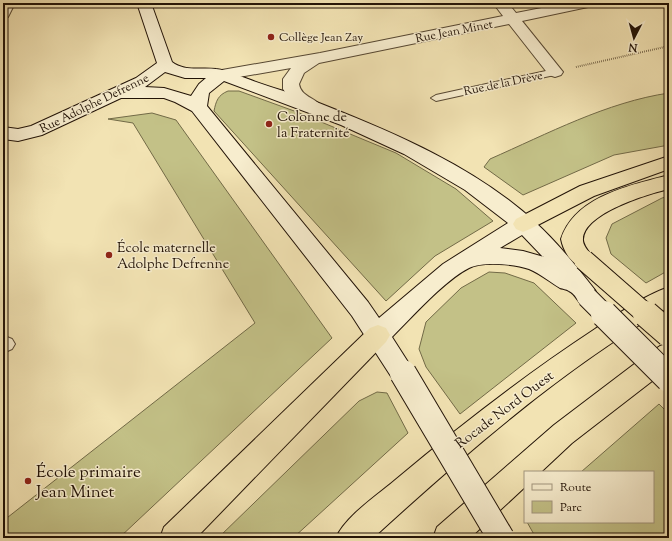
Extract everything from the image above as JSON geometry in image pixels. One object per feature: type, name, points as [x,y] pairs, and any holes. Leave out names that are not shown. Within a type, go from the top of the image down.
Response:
[{"type":"highway","points":[[523,224],[587,191],[669,162]]},
{"type":"highway","points":[[669,182],[620,198],[598,208],[579,221],[573,232],[572,240],[575,249],[584,260],[669,334]]},
{"type":"highway","name":"Rocade Nord Ouest","points":[[351,538],[447,453],[498,413],[584,348],[669,296]]},
{"type":"highway","points":[[175,538],[378,335]]},
{"type":"highway","points":[[448,538],[563,434],[669,354]]},
{"type":"street","points":[[3,14],[8,3]]},
{"type":"street","points":[[144,3],[166,64],[177,71],[222,75],[278,96],[313,107],[392,140],[431,160],[474,187],[523,224],[550,250],[587,297]]},
{"type":"street","name":"Rue de la Drève","points":[[500,3],[555,72]]},
{"type":"street","name":"Rue Jean Minet","points":[[222,75],[320,58],[588,3]]},
{"type":"street","name":"Rue Jean Minet","points":[[313,107],[295,96],[291,91],[291,78],[302,66],[320,58]]},
{"type":"street","name":"Rue Adolphe Defrenne","points":[[3,134],[18,135],[30,133],[142,82],[166,64]]},
{"type":"street","points":[[198,107],[198,101],[202,90],[222,75]]},
{"type":"street","points":[[111,97],[154,90],[176,96],[198,107],[378,335],[403,373],[501,538]]},
{"type":"street","points":[[378,335],[408,305],[463,261],[523,224]]},
{"type":"street","points":[[463,261],[490,256],[508,256],[525,259],[560,275],[587,297],[669,378]]},
{"type":"lane","name":"Rue de la Drève","points":[[436,98],[555,72]]},
{"type":"path","points":[[555,72],[669,46]]},
{"type":"green space","points":[[228,91],[239,91],[297,112],[396,153],[456,189],[493,221],[435,256],[386,301],[214,111],[218,99],[222,94]]},
{"type":"green space","points":[[669,93],[669,145],[614,155],[523,195],[484,167],[490,159],[600,111],[646,97]]},
{"type":"green space","points":[[152,113],[176,120],[332,338],[119,538],[3,538],[3,521],[255,323],[133,123],[108,119]]},
{"type":"green space","points":[[669,196],[669,270],[646,283],[611,254],[606,238],[612,224],[662,198]]},
{"type":"green space","points":[[489,272],[505,273],[534,283],[576,323],[460,414],[426,367],[419,349],[426,322],[461,288]]},
{"type":"green space","points":[[377,392],[387,393],[408,433],[293,538],[218,538],[359,401]]},
{"type":"green space","points":[[659,404],[669,414],[669,538],[536,538],[528,523],[654,523],[654,471],[582,471]]},
{"type":"place","name":"Collège Jean Zay","points":[[271,37]]},
{"type":"place","name":"Colonne de la Fraternité","points":[[269,124]]},
{"type":"place","name":"École maternelle Adolphe Defrenne","points":[[109,255]]},
{"type":"place","name":"École primaire Jean Minet","points":[[28,481]]}]
